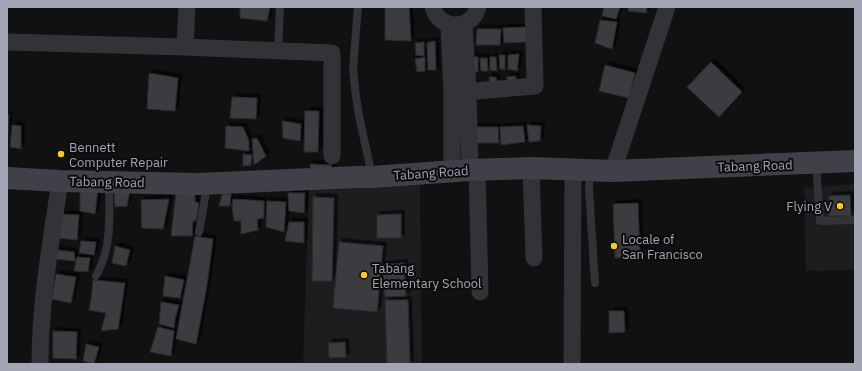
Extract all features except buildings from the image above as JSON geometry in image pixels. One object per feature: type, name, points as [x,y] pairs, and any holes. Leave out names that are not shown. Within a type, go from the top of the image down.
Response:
[{"type":"main road","name":"Tabang Road","points":[[7,178],[60,182],[207,184],[372,177],[466,170],[531,168],[613,171],[855,162]]},
{"type":"street","points":[[185,47],[187,7]]},
{"type":"street","points":[[433,7],[436,16],[442,21],[456,24],[473,18],[478,7]]},
{"type":"street","points":[[460,93],[535,86],[534,7]]},
{"type":"street","points":[[613,171],[667,7]]},
{"type":"street","points":[[456,24],[466,170],[480,292]]},
{"type":"street","points":[[7,42],[332,53],[332,156]]},
{"type":"street","points":[[531,168],[534,258]]},
{"type":"street","points":[[572,364],[582,170]]},
{"type":"street","points":[[40,364],[40,337],[45,278],[60,182]]},
{"type":"lane","points":[[278,51],[280,7]]},
{"type":"lane","points":[[358,7],[352,68],[359,116],[372,177]]},
{"type":"lane","points":[[816,164],[820,221],[855,220]]},
{"type":"lane","points":[[582,170],[589,189],[595,283]]},
{"type":"lane","points":[[96,276],[106,249],[109,233],[109,182]]},
{"type":"lane","points":[[199,232],[207,184]]},
{"type":"shaded area","name":"Tabang Elementary School","points":[[420,183],[422,364],[303,364],[309,186]]},
{"type":"shaded area","points":[[855,184],[855,270],[806,271],[804,188]]},
{"type":"place","name":"Bennett Computer Repair","points":[[61,154]]},
{"type":"place","name":"Flying V","points":[[840,206]]},
{"type":"place","name":"Locale of San Francisco","points":[[614,246]]},
{"type":"place","name":"Tabang Elementary School","points":[[364,275]]}]
